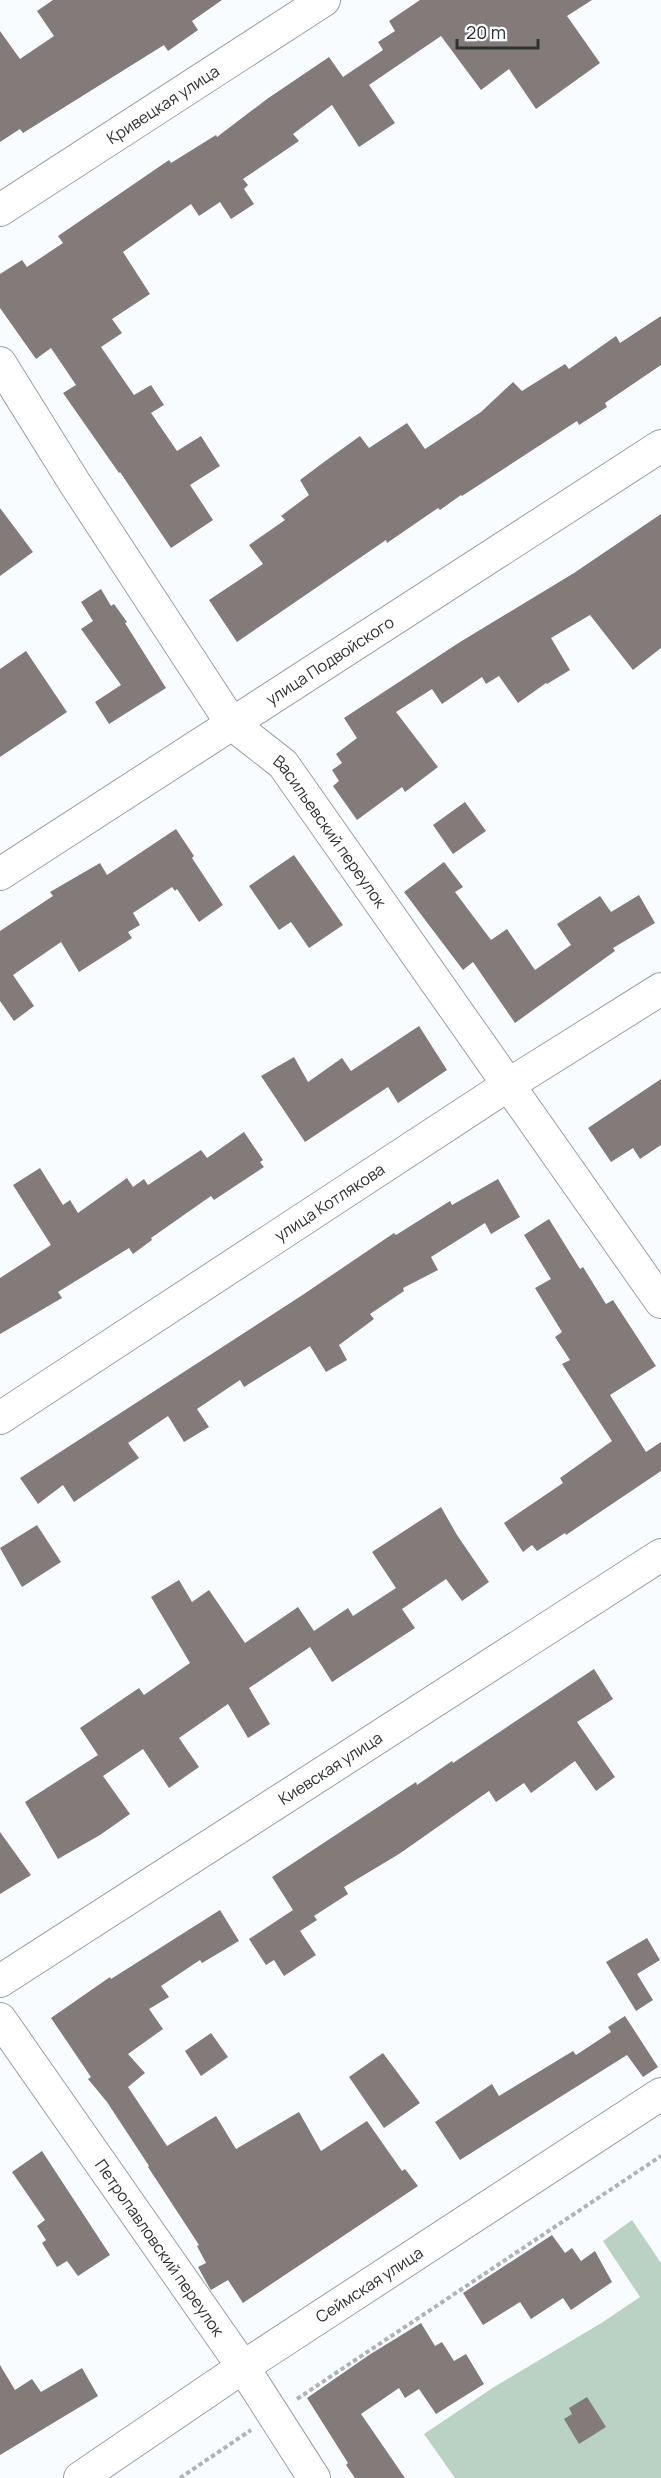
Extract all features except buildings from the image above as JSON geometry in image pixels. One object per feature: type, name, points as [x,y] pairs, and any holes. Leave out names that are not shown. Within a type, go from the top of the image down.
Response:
[{"type":"street","name":"Кривецкая улица","points":[[0,210],[324,0]]},
{"type":"street","name":"Васильевский переулок","points":[[0,363],[74,482],[232,724],[283,764],[661,1302]]},
{"type":"street","name":"улица Подвойского","points":[[0,874],[661,446]]},
{"type":"street","name":"улица Котлякова","points":[[0,1418],[508,1085],[661,989]]},
{"type":"street","name":"Киевская улица","points":[[0,1981],[661,1555]]},
{"type":"street","name":"Петропавловский переулок","points":[[0,2019],[243,2367],[314,2478]]},
{"type":"street","name":"Сеймская улица","points":[[80,2478],[243,2367],[661,2094]]},
{"type":"path","points":[[180,2478],[661,2156]]},
{"type":"green space","points":[[632,2220],[661,2263],[661,2478],[455,2478],[424,2434],[494,2387],[603,2322],[640,2297],[603,2241]]}]
